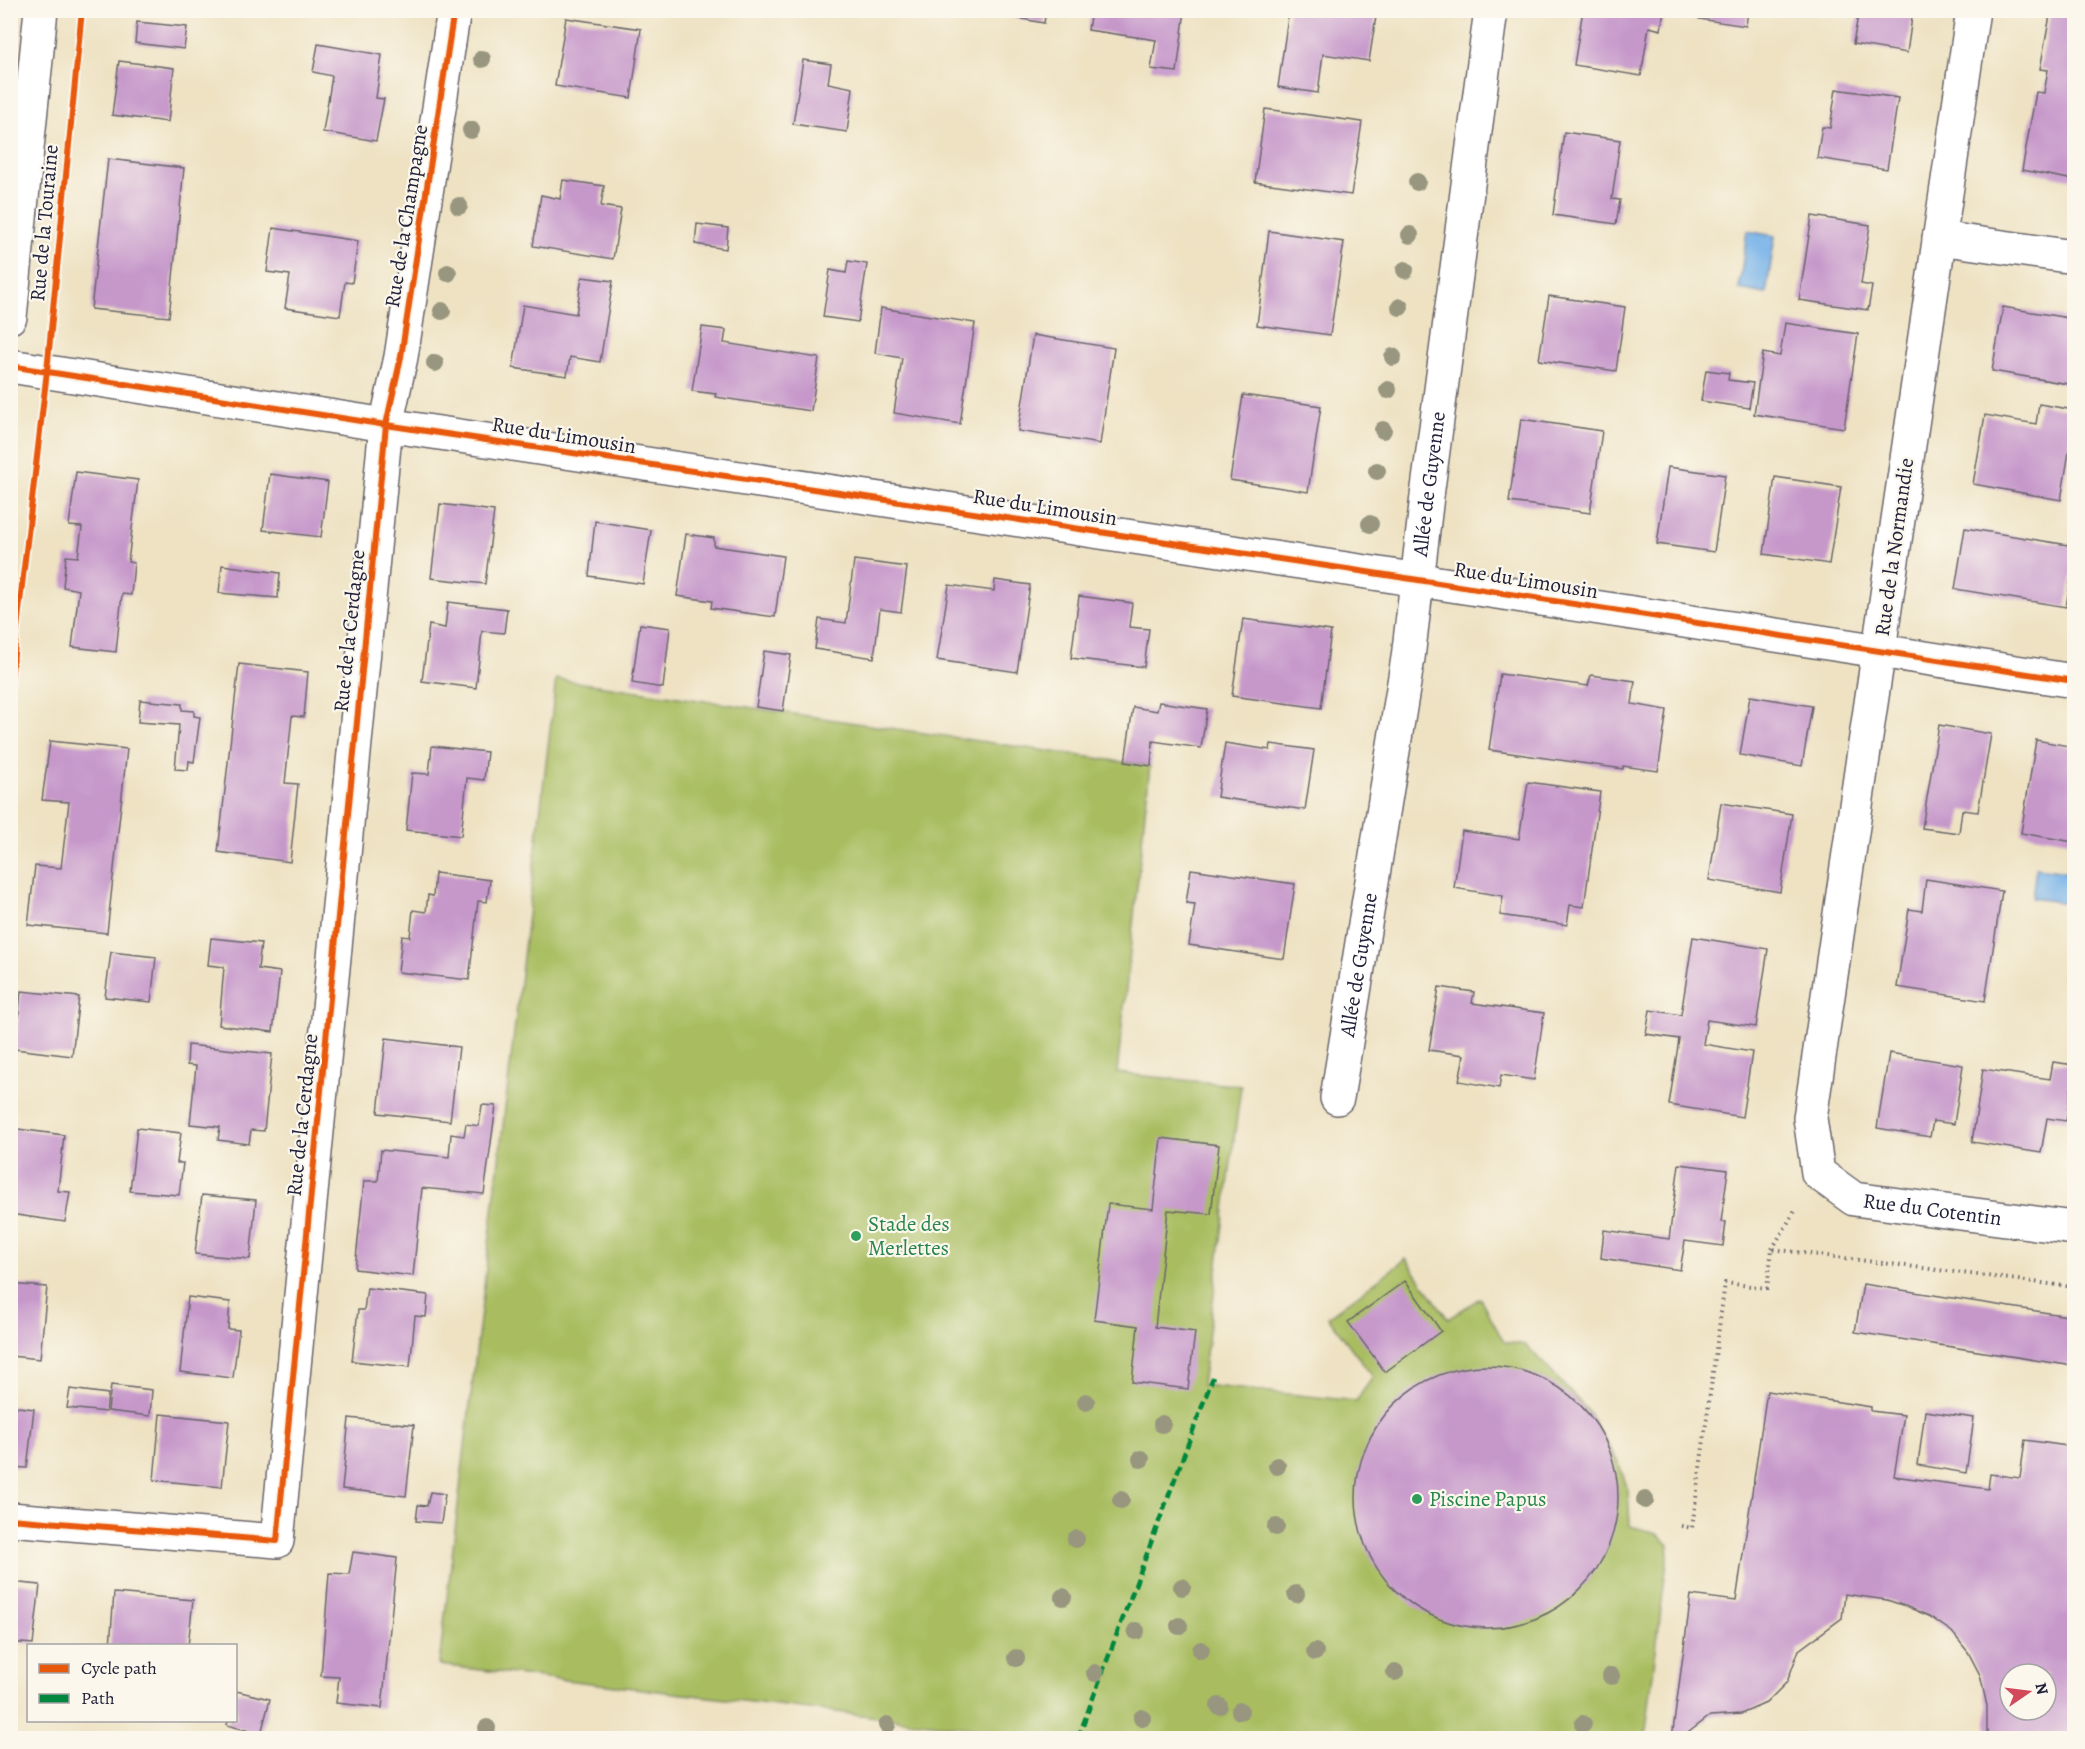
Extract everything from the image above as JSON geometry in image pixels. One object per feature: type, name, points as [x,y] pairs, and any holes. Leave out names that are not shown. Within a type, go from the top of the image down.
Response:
[{"type":"street","name":"Rue de la Touraine","points":[[10,317],[15,227],[41,10]]},
{"type":"street","name":"Rue de la Champagne","points":[[386,425],[401,357],[454,10]]},
{"type":"street","name":"Allée de Guyenne","points":[[1337,1098],[1406,670],[1426,496],[1491,10]]},
{"type":"street","name":"Rue de la Normandie","points":[[1810,1118],[1972,10]]},
{"type":"street","points":[[1939,238],[2074,257]]},
{"type":"street","name":"Rue du Limousin","points":[[10,366],[2074,681]]},
{"type":"street","name":"Rue de la Cerdagne","points":[[10,1519],[277,1541],[386,425]]},
{"type":"street","name":"Rue du Cotentin","points":[[1810,1118],[1818,1173],[1854,1199],[2074,1228]]},
{"type":"path","points":[[1681,1526],[1692,1528],[1725,1283],[1767,1288],[1772,1249],[2074,1287]]},
{"type":"green space","name":"Stade des Merlettes","points":[[556,679],[1150,766],[1117,1073],[1241,1086],[1202,1385],[1356,1401],[1373,1377],[1328,1317],[1406,1259],[1448,1319],[1480,1298],[1504,1342],[1526,1345],[1587,1410],[1619,1464],[1628,1490],[1630,1526],[1657,1533],[1669,1545],[1645,1738],[993,1738],[997,1731],[439,1665]]},
{"type":"water","points":[[1747,231],[1775,236],[1766,294],[1739,289]]},
{"type":"water","points":[[2036,868],[2074,873],[2074,904],[2032,898]]},
{"type":"building","points":[[906,10],[934,10],[933,16]]},
{"type":"building","points":[[975,10],[1046,10],[1044,23]]},
{"type":"building","points":[[1091,10],[1185,10],[1177,72],[1151,69],[1156,40],[1088,30]]},
{"type":"building","points":[[1289,10],[1377,10],[1369,61],[1323,54],[1318,93],[1278,87]]},
{"type":"building","points":[[1583,10],[1664,10],[1661,30],[1649,27],[1641,76],[1574,65]]},
{"type":"building","points":[[1701,10],[1748,10],[1746,26],[1699,19]]},
{"type":"building","points":[[1859,10],[1913,10],[1907,53],[1853,44]]},
{"type":"building","points":[[2051,10],[2074,10],[2074,180],[2022,170],[2036,92],[2044,93],[2048,70],[2040,69]]},
{"type":"building","points":[[566,18],[641,29],[631,98],[555,86]]},
{"type":"building","points":[[137,22],[187,27],[184,49],[135,43]]},
{"type":"building","points":[[318,44],[382,55],[376,98],[384,99],[376,141],[323,132],[332,76],[313,72]]},
{"type":"building","points":[[803,60],[831,64],[828,83],[853,88],[847,132],[793,124]]},
{"type":"building","points":[[119,61],[174,68],[168,122],[112,115]]},
{"type":"building","points":[[1836,89],[1898,98],[1887,169],[1817,158],[1822,127],[1830,128]]},
{"type":"building","points":[[1265,109],[1362,122],[1351,195],[1255,182]]},
{"type":"building","points":[[1564,132],[1620,140],[1612,199],[1620,200],[1616,224],[1553,215]]},
{"type":"building","points":[[108,159],[184,168],[169,317],[91,309]]},
{"type":"building","points":[[563,180],[604,186],[601,206],[621,209],[613,259],[533,246],[541,195],[560,199]]},
{"type":"building","points":[[1812,216],[1870,225],[1861,284],[1872,286],[1868,310],[1799,300]]},
{"type":"building","points":[[697,224],[728,228],[726,249],[695,244]]},
{"type":"building","points":[[273,228],[358,241],[352,283],[345,282],[340,316],[285,308],[290,275],[267,272]]},
{"type":"building","points":[[1269,231],[1344,242],[1330,335],[1257,325]]},
{"type":"building","points":[[848,261],[867,264],[858,322],[823,317],[830,270],[846,273]]},
{"type":"building","points":[[582,277],[613,281],[600,362],[570,357],[567,376],[513,368],[523,305],[576,314]]},
{"type":"building","points":[[1549,296],[1625,307],[1616,371],[1539,360]]},
{"type":"building","points":[[2003,307],[2074,319],[2074,385],[1992,371]]},
{"type":"building","points":[[881,308],[975,323],[960,424],[894,413],[902,358],[875,353]]},
{"type":"building","points":[[1785,323],[1858,334],[1844,428],[1754,414],[1763,353],[1780,356]]},
{"type":"building","points":[[702,327],[726,330],[724,343],[819,358],[811,411],[715,397],[716,394],[692,391]]},
{"type":"building","points":[[1033,335],[1114,348],[1100,444],[1018,431]]},
{"type":"building","points":[[1706,370],[1729,373],[1728,380],[1753,383],[1749,408],[1701,401]]},
{"type":"building","points":[[1243,395],[1321,406],[1308,492],[1230,480]]},
{"type":"building","points":[[2039,404],[2074,410],[2074,435],[2072,434],[2061,500],[1973,484],[1985,415],[2036,424]]},
{"type":"building","points":[[1521,419],[1602,431],[1590,513],[1509,502]]},
{"type":"building","points":[[1668,467],[1725,475],[1714,552],[1657,544]]},
{"type":"building","points":[[76,472],[138,480],[128,562],[134,563],[131,595],[122,594],[116,652],[72,647],[79,590],[63,587],[66,556],[78,557],[82,527],[69,526]]},
{"type":"building","points":[[270,474],[328,482],[321,537],[263,530]]},
{"type":"building","points":[[1775,477],[1841,487],[1829,564],[1764,554]]},
{"type":"building","points":[[440,504],[494,511],[485,584],[431,578]]},
{"type":"building","points":[[595,521],[651,530],[643,584],[589,576]]},
{"type":"building","points":[[1965,528],[2074,546],[2074,560],[2066,607],[1955,589]]},
{"type":"building","points":[[686,534],[714,538],[714,546],[783,556],[775,617],[711,608],[712,601],[677,596]]},
{"type":"building","points":[[854,560],[907,567],[901,612],[880,609],[874,658],[815,649],[819,619],[846,623]]},
{"type":"building","points":[[222,565],[280,573],[278,598],[219,593]]},
{"type":"building","points":[[995,580],[1030,585],[1017,672],[937,660],[949,585],[994,591]]},
{"type":"building","points":[[1079,596],[1132,603],[1129,627],[1149,629],[1144,667],[1071,658]]},
{"type":"building","points":[[448,602],[507,609],[504,633],[482,631],[476,688],[422,681],[429,625],[445,628]]},
{"type":"building","points":[[1243,619],[1331,631],[1321,708],[1232,696]]},
{"type":"building","points":[[640,624],[670,628],[663,688],[632,683]]},
{"type":"building","points":[[764,651],[791,655],[783,711],[756,707]]},
{"type":"building","points":[[239,664],[308,672],[304,717],[292,716],[285,783],[298,784],[290,862],[218,852]]},
{"type":"building","points":[[1500,674],[1588,686],[1591,675],[1635,681],[1632,704],[1667,710],[1658,771],[1623,766],[1623,769],[1489,750]]},
{"type":"building","points":[[1750,696],[1812,706],[1802,766],[1740,755]]},
{"type":"building","points":[[140,700],[182,704],[182,710],[194,711],[194,716],[200,717],[194,762],[189,761],[188,770],[175,769],[179,725],[138,722]]},
{"type":"building","points":[[1159,702],[1207,709],[1201,748],[1153,741],[1151,766],[1125,762],[1133,707],[1157,711]]},
{"type":"building","points":[[1939,725],[1991,734],[1978,812],[1962,810],[1959,833],[1922,828]]},
{"type":"building","points":[[2036,740],[2074,747],[2074,842],[2021,833]]},
{"type":"building","points":[[50,741],[127,749],[107,933],[28,925],[35,866],[61,868],[69,802],[42,800]]},
{"type":"building","points":[[1225,743],[1270,750],[1271,744],[1314,750],[1305,810],[1217,797]]},
{"type":"building","points":[[432,746],[487,752],[484,780],[467,778],[461,836],[406,830],[412,773],[429,774]]},
{"type":"building","points":[[1528,782],[1600,792],[1584,907],[1570,905],[1567,925],[1500,915],[1503,896],[1454,888],[1462,831],[1519,839]]},
{"type":"building","points":[[1721,803],[1792,814],[1780,892],[1709,880]]},
{"type":"building","points":[[1191,869],[1295,884],[1284,959],[1189,945],[1195,904],[1186,903]]},
{"type":"building","points":[[435,873],[490,880],[487,902],[478,901],[469,980],[398,972],[402,936],[410,937],[413,910],[426,912],[428,895],[433,896]]},
{"type":"building","points":[[1926,879],[2002,891],[1985,1001],[1897,987],[1909,909],[1922,911]]},
{"type":"building","points":[[1693,937],[1768,949],[1756,1027],[1707,1020],[1703,1044],[1752,1052],[1742,1117],[1669,1105],[1679,1039],[1646,1034],[1650,1010],[1681,1015]]},
{"type":"building","points":[[211,938],[261,943],[258,969],[280,972],[273,1032],[219,1025],[224,967],[208,965]]},
{"type":"building","points":[[111,952],[156,957],[151,1002],[105,997]]},
{"type":"building","points":[[1439,987],[1474,992],[1472,1003],[1544,1013],[1534,1080],[1501,1075],[1499,1088],[1459,1081],[1464,1055],[1429,1050]]},
{"type":"building","points":[[21,991],[79,997],[72,1056],[15,1049]]},
{"type":"building","points":[[386,1038],[459,1047],[450,1121],[378,1113]]},
{"type":"building","points":[[188,1045],[272,1054],[264,1131],[251,1130],[249,1144],[218,1140],[220,1127],[190,1124],[196,1066],[187,1065]]},
{"type":"building","points":[[1889,1053],[1963,1065],[1954,1124],[1933,1121],[1930,1137],[1877,1128]]},
{"type":"building","points":[[2053,1062],[2074,1065],[2074,1072],[2066,1121],[2047,1118],[2041,1153],[1972,1142],[1983,1069],[2050,1079]]},
{"type":"building","points":[[482,1105],[496,1106],[484,1194],[422,1188],[413,1276],[355,1269],[364,1181],[378,1181],[381,1150],[449,1157],[451,1134],[464,1136],[466,1124],[479,1126]]},
{"type":"building","points":[[10,1128],[64,1135],[58,1191],[70,1192],[65,1222],[10,1214]]},
{"type":"building","points":[[137,1128],[181,1133],[177,1163],[183,1163],[179,1195],[130,1191]]},
{"type":"building","points":[[1161,1138],[1219,1145],[1211,1214],[1168,1210],[1155,1327],[1195,1332],[1188,1389],[1132,1382],[1138,1326],[1094,1320],[1108,1204],[1153,1209]]},
{"type":"building","points":[[1679,1164],[1728,1170],[1721,1222],[1726,1222],[1723,1246],[1685,1241],[1680,1270],[1601,1258],[1604,1230],[1669,1239]]},
{"type":"building","points":[[202,1195],[256,1200],[250,1259],[195,1254]]},
{"type":"building","points":[[1405,1281],[1441,1331],[1385,1372],[1348,1322]]},
{"type":"building","points":[[10,1284],[47,1287],[40,1359],[10,1356]]},
{"type":"building","points":[[1863,1284],[2074,1317],[2074,1366],[1855,1332]]},
{"type":"building","points":[[367,1288],[428,1295],[426,1317],[415,1316],[410,1367],[352,1361],[358,1310],[364,1310]]},
{"type":"building","points":[[188,1297],[230,1302],[228,1329],[239,1330],[233,1378],[180,1372]]},
{"type":"building","name":"Piscine Papus","points":[[1487,1366],[1513,1368],[1537,1376],[1560,1388],[1580,1404],[1596,1424],[1608,1447],[1616,1471],[1618,1497],[1616,1523],[1608,1547],[1596,1570],[1580,1590],[1560,1606],[1537,1618],[1513,1626],[1487,1628],[1461,1626],[1437,1618],[1414,1606],[1394,1590],[1378,1570],[1366,1547],[1358,1523],[1356,1497],[1358,1471],[1366,1447],[1378,1424],[1394,1404],[1414,1388],[1437,1376],[1461,1368]]},
{"type":"building","points":[[111,1385],[152,1390],[150,1416],[108,1411]]},
{"type":"building","points":[[70,1389],[108,1394],[106,1412],[67,1408]]},
{"type":"building","points":[[1767,1391],[1871,1407],[1871,1411],[1904,1415],[1894,1476],[1988,1489],[1990,1474],[2020,1478],[2025,1440],[2074,1447],[2074,1738],[1973,1738],[1973,1734],[1987,1735],[1987,1706],[1980,1675],[1968,1652],[1952,1632],[1929,1616],[1905,1606],[1887,1600],[1845,1594],[1842,1618],[1799,1650],[1787,1682],[1766,1703],[1741,1714],[1710,1716],[1681,1738],[1672,1738],[1691,1595],[1736,1601]]},
{"type":"building","points":[[10,1406],[34,1409],[27,1468],[10,1467]]},
{"type":"building","points":[[1925,1411],[1974,1418],[1966,1473],[1918,1465]]},
{"type":"building","points":[[160,1414],[229,1421],[222,1487],[154,1480]]},
{"type":"building","points":[[349,1418],[414,1425],[406,1496],[342,1489]]},
{"type":"building","points":[[430,1492],[445,1494],[441,1523],[416,1521],[418,1505],[427,1506]]},
{"type":"building","points":[[353,1552],[397,1558],[382,1708],[336,1703],[339,1677],[321,1676],[329,1573],[349,1574]]},
{"type":"building","points":[[10,1582],[40,1585],[33,1644],[10,1642]]},
{"type":"building","points":[[114,1593],[193,1600],[188,1644],[110,1644]]},
{"type":"building","points":[[237,1691],[270,1699],[261,1734],[227,1725],[228,1722],[237,1722]]},
{"type":"marked path","points":[[1078,1738],[1213,1377]]},
{"type":"cycle path","points":[[10,688],[47,371],[82,10]]},
{"type":"cycle path","points":[[10,1519],[277,1541],[386,425],[401,357],[454,10]]},
{"type":"cycle path","points":[[10,366],[2074,681]]},
{"type":"place","name":"Stade des Merlettes","points":[[856,1236]]},
{"type":"place","name":"Piscine Papus","points":[[1417,1499]]}]
